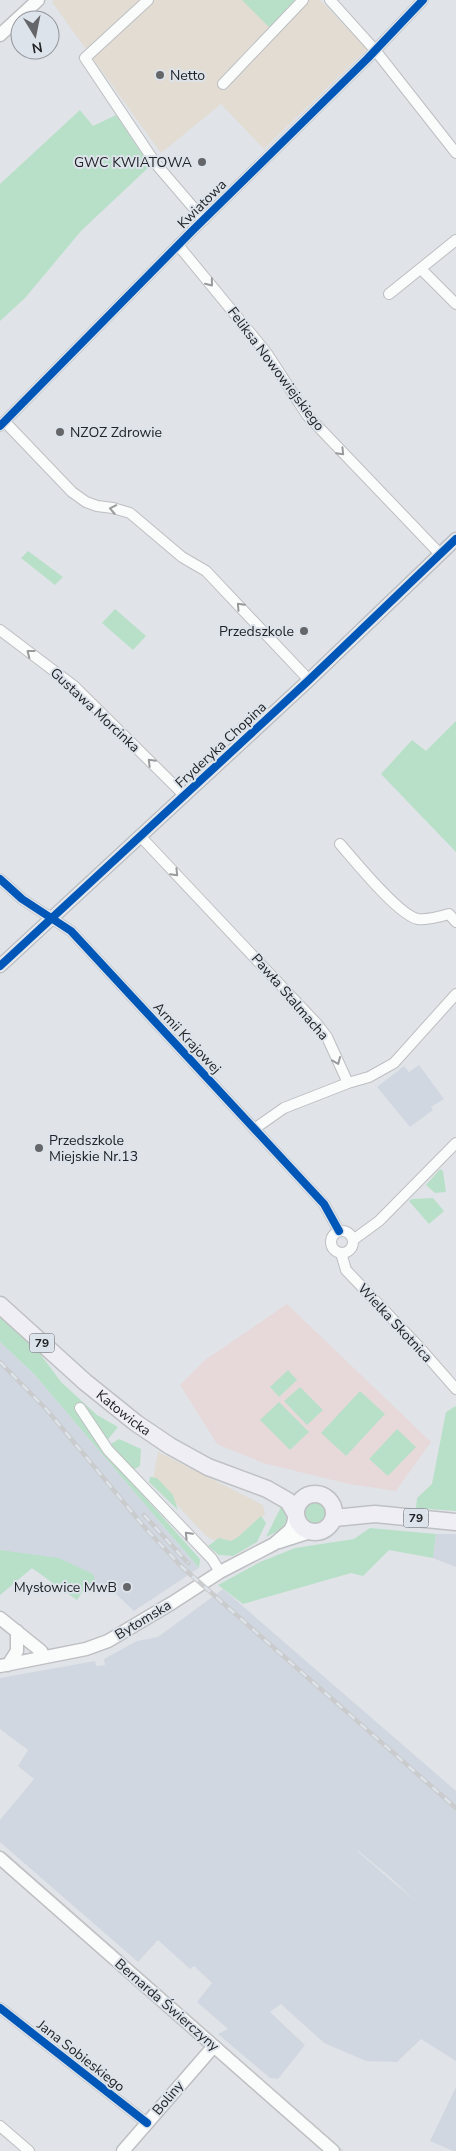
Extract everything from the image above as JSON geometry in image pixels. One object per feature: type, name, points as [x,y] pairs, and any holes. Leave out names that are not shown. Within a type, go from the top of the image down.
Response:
[{"type":"main road","name":"Katowicka","points":[[0,1305],[115,1408],[156,1437],[208,1467],[267,1489],[288,1501],[295,1514]]},
{"type":"main road","name":"Katowicka","points":[[267,1489],[288,1490],[304,1497]]},
{"type":"main road","name":"79","points":[[304,1497],[316,1493],[323,1495],[333,1511],[350,1506],[375,1514],[456,1522]]},
{"type":"main road","points":[[295,1514],[296,1507],[304,1497]]},
{"type":"main road","points":[[310,1532],[322,1531],[330,1526],[333,1511]]},
{"type":"main road","name":"79","points":[[295,1514],[300,1525],[310,1532]]},
{"type":"street","points":[[0,35],[38,0]]},
{"type":"street","name":"Kwiatowa","points":[[148,0],[85,58],[156,164],[204,220]]},
{"type":"street","points":[[223,84],[303,0]]},
{"type":"street","points":[[330,0],[375,50],[456,153]]},
{"type":"street","name":"Kwiatowa","points":[[3,424],[178,245],[423,0]]},
{"type":"street","points":[[390,294],[456,240]]},
{"type":"street","name":"Feliksa Nowowiejskiego","points":[[178,245],[266,352],[307,415],[440,554]]},
{"type":"street","points":[[421,269],[456,304]]},
{"type":"street","points":[[3,424],[72,492],[86,502],[97,506],[130,513],[182,557],[206,571],[309,680]]},
{"type":"street","name":"Fryderyka Chopina","points":[[0,966],[53,919],[309,680],[456,539]]},
{"type":"street","name":"Gustawa Morcinka","points":[[0,630],[74,686],[185,796]]},
{"type":"street","name":"Pawła Stalmacha","points":[[141,837],[318,1025],[327,1037],[348,1083]]},
{"type":"street","points":[[340,844],[397,906],[416,919],[429,919],[449,914],[456,922]]},
{"type":"street","name":"Armii Krajowej","points":[[0,879],[22,899],[71,931],[324,1204],[339,1232]]},
{"type":"street","points":[[254,1129],[284,1108],[348,1083],[369,1077],[394,1063],[456,994]]},
{"type":"street","points":[[354,1240],[348,1232],[339,1232],[333,1236],[331,1244],[336,1251],[341,1253],[349,1251],[354,1240],[378,1221],[456,1143]]},
{"type":"street","name":"Wielka Skotnica","points":[[341,1253],[346,1270],[456,1389]]},
{"type":"street","points":[[80,1408],[108,1450],[212,1560],[220,1572]]},
{"type":"street","name":"Bytomska","points":[[274,1544],[290,1530],[295,1514]]},
{"type":"street","name":"Bytomska","points":[[4,1666],[96,1647],[165,1608],[220,1572],[274,1544],[310,1532]]},
{"type":"street","points":[[0,1618],[41,1651],[44,1657]]},
{"type":"street","points":[[4,1666],[17,1651],[17,1631]]},
{"type":"street","name":"Bernarda Świerczyny","points":[[0,1858],[333,2151]]},
{"type":"street","name":"Jana Sobieskiego","points":[[0,2008],[147,2123]]},
{"type":"street","name":"Boliny","points":[[123,2151],[214,2046]]},
{"type":"street","points":[[0,2126],[29,2151]]},
{"type":"shaded area","points":[[54,0],[320,0],[367,49],[264,149],[221,104],[161,153],[60,13],[60,10],[58,10],[52,2]]},
{"type":"shaded area","points":[[419,1065],[444,1099],[431,1107],[433,1110],[410,1127],[377,1087],[404,1066],[409,1072]]},
{"type":"shaded area","points":[[287,1304],[431,1442],[396,1491],[349,1484],[263,1463],[217,1444],[180,1385],[205,1360]]},
{"type":"shaded area","points":[[0,1342],[34,1374],[199,1568],[134,1611],[116,1594],[87,1583],[77,1600],[32,1568],[0,1595]]},
{"type":"shaded area","points":[[158,1452],[263,1505],[265,1514],[237,1543],[219,1543],[206,1536],[153,1479]]},
{"type":"shaded area","points":[[436,1534],[456,1534],[456,1567],[433,1558]]},
{"type":"shaded area","points":[[223,1589],[456,1791],[456,2061],[421,2039],[397,2062],[366,2061],[324,2043],[281,2004],[270,2012],[305,2045],[278,2079],[270,2078],[218,2034],[228,2029],[197,2002],[212,1983],[194,1966],[190,1969],[158,1940],[138,1962],[0,1842],[0,1820],[34,1779],[18,1766],[28,1750],[0,1729],[0,1678],[95,1661],[96,1666],[105,1665],[104,1659],[137,1641],[158,1637]],"holes":[[[357,1850],[390,1877],[415,1901]]]},
{"type":"shaded area","points":[[456,2087],[456,2151],[453,2151],[430,2141]]},
{"type":"green space","points":[[242,0],[297,0],[271,29]]},
{"type":"green space","points":[[80,110],[93,126],[116,115],[150,166],[81,231],[25,298],[0,321],[0,184]]},
{"type":"green space","points":[[28,551],[63,577],[55,585],[21,558]]},
{"type":"green space","points":[[115,609],[146,636],[133,650],[102,623]]},
{"type":"green space","points":[[456,721],[456,852],[381,774],[412,740],[426,751]]},
{"type":"green space","points":[[440,1169],[443,1171],[446,1192],[435,1193],[426,1185]]},
{"type":"green space","points":[[433,1198],[444,1211],[429,1224],[409,1201],[412,1199]]},
{"type":"green space","points":[[0,1317],[38,1351],[61,1382],[97,1415],[118,1427],[101,1448],[200,1559],[199,1568],[34,1374],[0,1342]]},
{"type":"green space","points":[[288,1370],[297,1380],[279,1397],[270,1387]]},
{"type":"green space","points":[[300,1387],[323,1410],[307,1425],[284,1401]]},
{"type":"green space","points":[[360,1391],[385,1414],[346,1456],[321,1433]]},
{"type":"green space","points":[[279,1402],[309,1432],[290,1450],[260,1420]]},
{"type":"green space","points":[[456,1406],[456,1511],[416,1508],[417,1498],[432,1484],[446,1412]]},
{"type":"green space","points":[[397,1429],[416,1447],[388,1476],[369,1459]]},
{"type":"green space","points":[[119,1439],[141,1449],[140,1466],[133,1470],[111,1444]]},
{"type":"green space","points":[[150,1477],[157,1478],[173,1495],[178,1510],[149,1482]]},
{"type":"green space","points":[[316,1500],[325,1503],[328,1512],[325,1521],[316,1524],[307,1521],[304,1512],[307,1503]]},
{"type":"green space","points":[[281,1507],[285,1512],[286,1522],[276,1532],[266,1537]]},
{"type":"green space","points":[[261,1516],[266,1523],[257,1542],[233,1556],[219,1555],[208,1546],[219,1538],[231,1541]]},
{"type":"green space","points":[[370,1528],[436,1534],[433,1558],[389,1550],[363,1576],[351,1573],[243,1604],[218,1585],[260,1562],[295,1548],[354,1539]]},
{"type":"green space","points":[[0,1550],[59,1558],[93,1574],[98,1588],[87,1584],[77,1600],[32,1568],[0,1595]]},
{"type":"tram line","points":[[0,1850],[343,2151]]},
{"type":"railway","points":[[0,1362],[47,1410],[146,1529],[182,1567],[456,1808]]},
{"type":"railway","points":[[144,1515],[188,1563]]},
{"type":"cycle path","points":[[0,426],[192,231],[367,59],[423,0]]},
{"type":"cycle path","points":[[0,966],[309,680],[456,539]]},
{"type":"cycle path","points":[[0,879],[22,899],[71,931],[324,1204],[339,1231]]},
{"type":"cycle path","points":[[0,2008],[147,2123]]},
{"type":"place","name":"Netto","points":[[160,75]]},
{"type":"place","name":"GWC KWIATOWA","points":[[202,162]]},
{"type":"place","name":"NZOZ Zdrowie","points":[[60,432]]},
{"type":"place","name":"Przedszkole","points":[[304,631]]},
{"type":"place","name":"Przedszkole Miejskie Nr.13","points":[[39,1148]]},
{"type":"place","name":"Mysłowice MwB","points":[[127,1587]]}]
